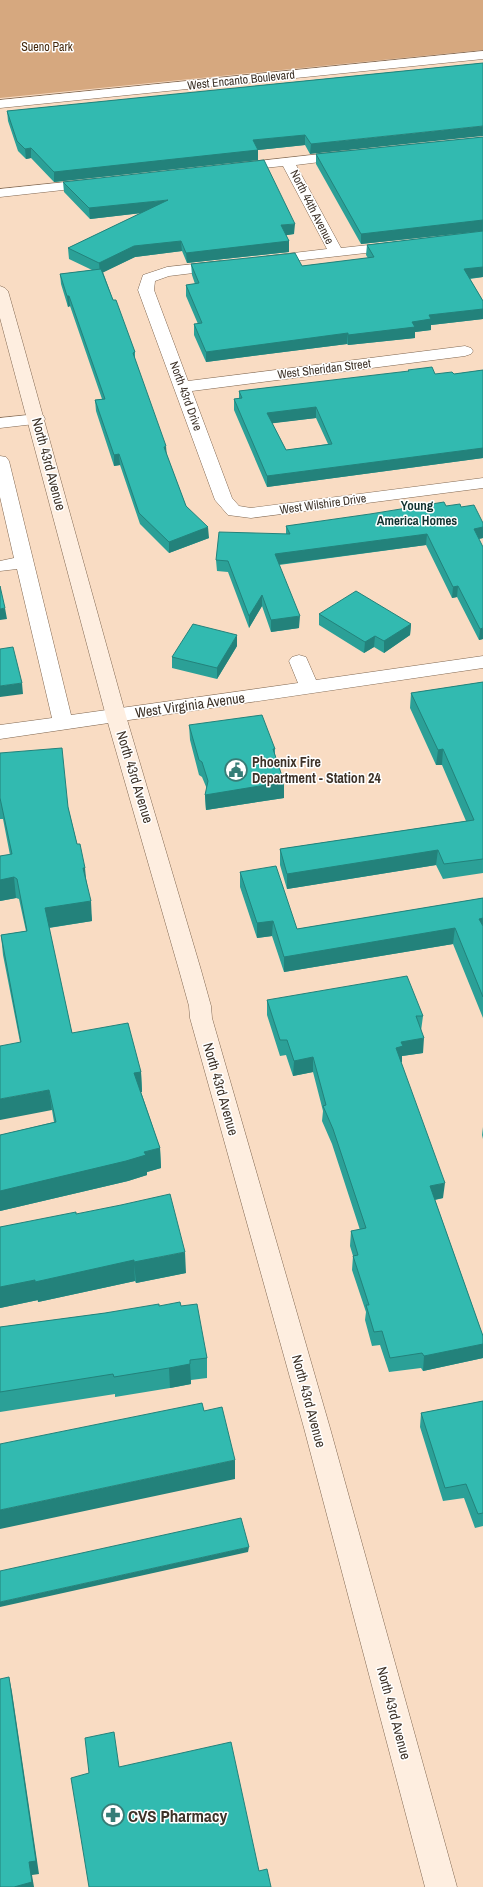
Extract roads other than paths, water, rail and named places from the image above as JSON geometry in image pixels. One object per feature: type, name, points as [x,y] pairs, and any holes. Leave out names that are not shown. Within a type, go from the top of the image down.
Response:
[{"type":"main road","name":"North 43rd Avenue","points":[[0,291],[37,419],[116,716],[196,992],[201,1018],[317,1428],[441,1887]]},
{"type":"street","name":"West Encanto Boulevard","points":[[0,104],[483,56]]},
{"type":"street","points":[[226,168],[358,154]]},
{"type":"street","name":"North 44th Avenue","points":[[288,162],[336,253]]},
{"type":"street","points":[[0,193],[109,181]]},
{"type":"street","points":[[252,262],[413,244]]},
{"type":"street","name":"North 43rd Drive","points":[[234,511],[224,500],[146,290],[148,278],[167,272],[236,264]]},
{"type":"street","name":"West Sheridan Street","points":[[183,387],[465,351]]},
{"type":"street","points":[[0,423],[37,419]]},
{"type":"street","points":[[0,461],[64,723]]},
{"type":"street","name":"West Wilshire Drive","points":[[234,511],[251,513],[483,483]]},
{"type":"street","points":[[0,566],[25,562]]},
{"type":"street","points":[[299,661],[309,687]]},
{"type":"street","name":"West Virginia Avenue","points":[[0,732],[483,662]]},
{"type":"place","name":"Phoenix Fire Department - Station 24","points":[[236,770]]},
{"type":"place","name":"CVS Pharmacy","points":[[113,1815]]},
{"type":"district","name":"Young America Homes","points":[[417,512]]},
{"type":"park label","name":"Sueno Park","points":[[47,47]]}]
